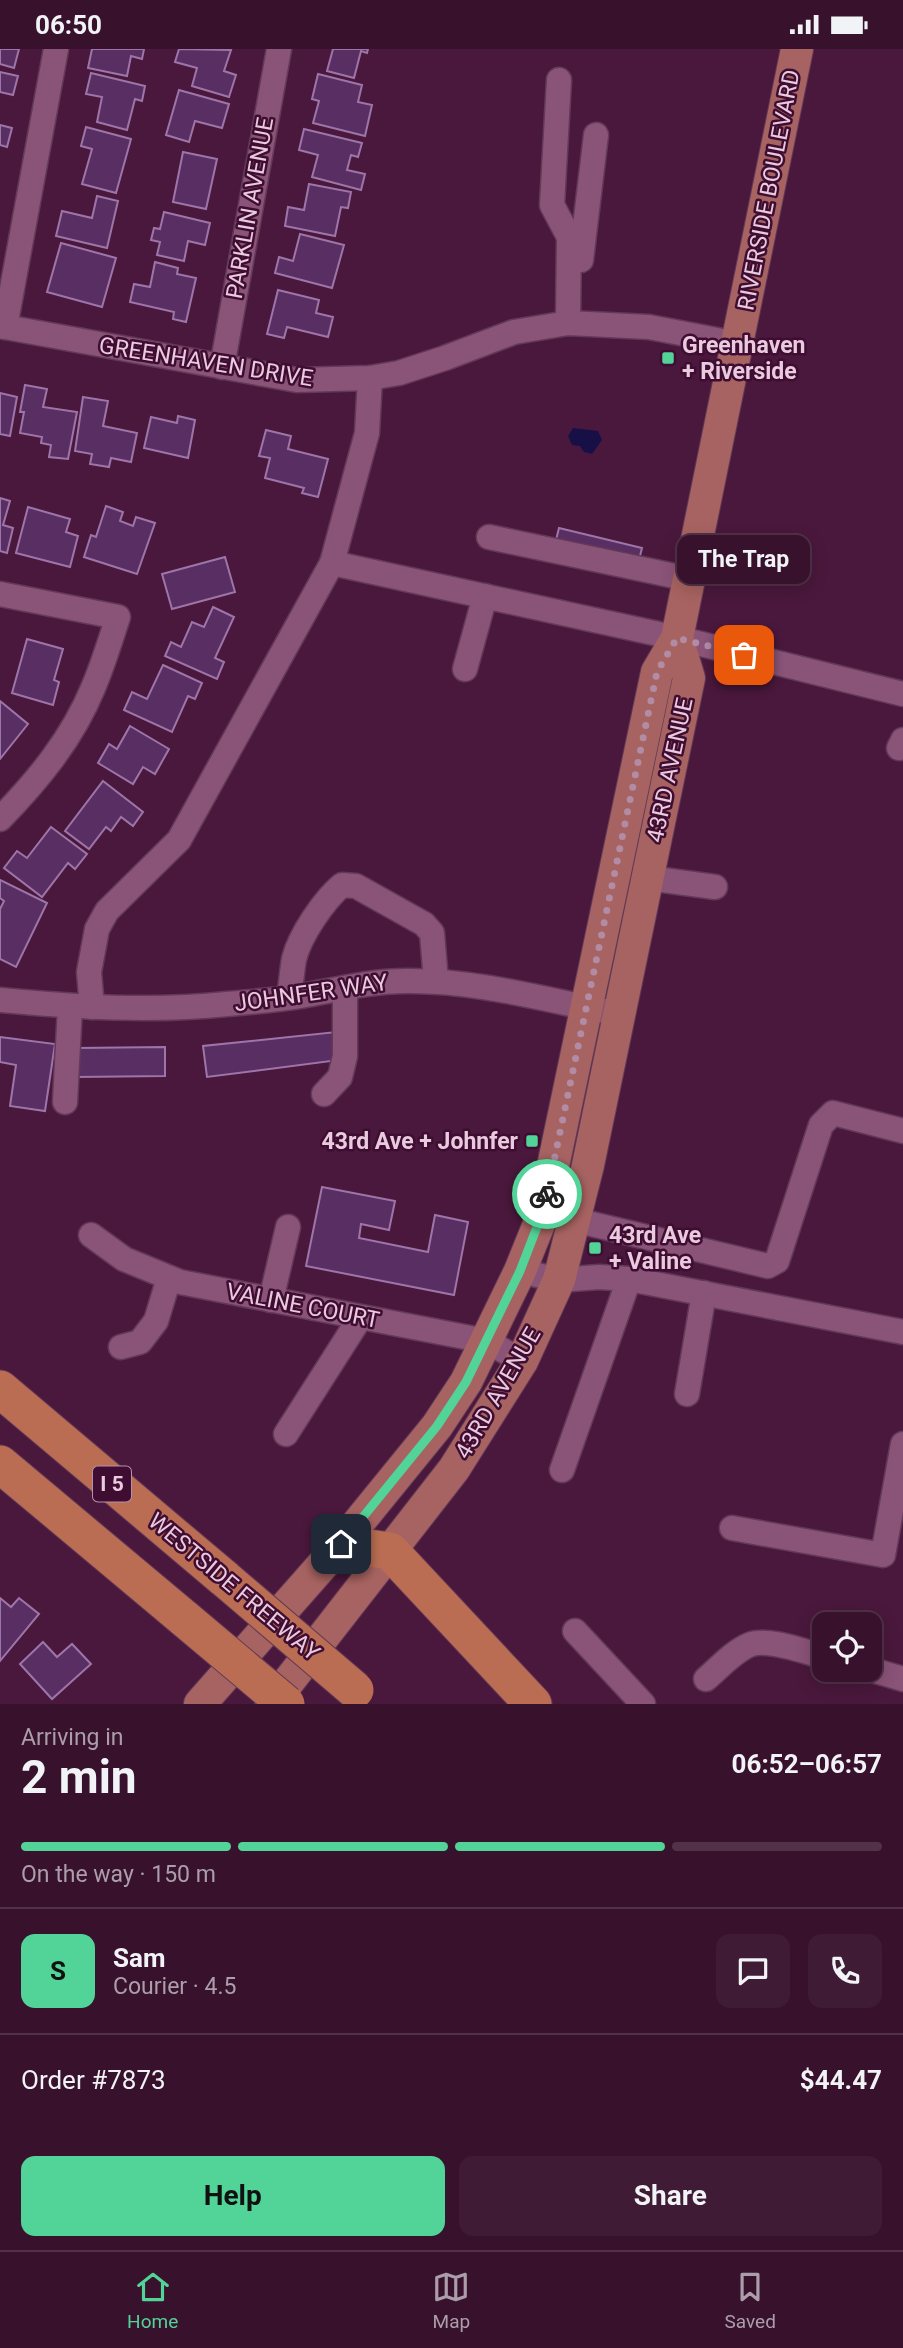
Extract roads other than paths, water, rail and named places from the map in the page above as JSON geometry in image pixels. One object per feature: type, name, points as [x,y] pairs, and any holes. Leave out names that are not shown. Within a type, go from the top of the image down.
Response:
[{"type":"highway","name":"WESTSIDE FREEWAY","points":[[0,1389],[364,1697]]},
{"type":"highway","name":"I 5","points":[[0,1464],[286,1704]]},
{"type":"highway","points":[[341,1544],[390,1551],[533,1704]]},
{"type":"main road","name":"RIVERSIDE BOULEVARD","points":[[677,638],[797,49]]},
{"type":"main road","name":"43RD AVENUE","points":[[271,1704],[454,1469],[522,1361],[559,1280],[620,1014],[689,678],[677,638]]},
{"type":"main road","name":"43RD AVENUE","points":[[200,1704],[341,1544],[437,1426],[466,1382],[520,1271],[542,1214],[657,672],[677,638]]},
{"type":"street","points":[[3,326],[56,49]]},
{"type":"street","name":"PARKLIN AVENUE","points":[[222,367],[279,49]]},
{"type":"street","points":[[559,80],[552,205],[569,237],[577,323]]},
{"type":"street","points":[[577,323],[584,221],[596,135]]},
{"type":"street","name":"GREENHAVEN DRIVE","points":[[3,326],[297,380],[370,378],[399,373],[514,332],[577,323],[649,327],[738,344]]},
{"type":"street","points":[[65,1102],[97,929],[107,911],[178,841],[332,563],[367,433],[370,378]]},
{"type":"street","points":[[489,537],[689,579]]},
{"type":"street","points":[[332,563],[677,638],[903,694]]},
{"type":"street","points":[[0,594],[118,617],[93,689],[76,723],[33,785],[0,819]]},
{"type":"street","points":[[465,669],[485,596]]},
{"type":"street","points":[[648,878],[715,887]]},
{"type":"street","points":[[289,997],[299,945],[327,897],[342,885],[356,886],[424,924],[432,933],[436,981]]},
{"type":"street","name":"JOHNFER WAY","points":[[0,1000],[81,1007],[178,1007],[289,997],[403,981],[436,981],[477,985],[620,1014]]},
{"type":"street","points":[[324,1094],[340,1077],[345,1056],[345,988]]},
{"type":"street","points":[[542,1214],[575,1219],[768,1266],[777,1261],[821,1125],[833,1114],[903,1131]]},
{"type":"street","points":[[271,1300],[288,1227]]},
{"type":"street","name":"VALINE COURT","points":[[91,1235],[124,1259],[169,1278],[486,1341],[522,1361]]},
{"type":"street","points":[[520,1271],[559,1280],[599,1277],[629,1279],[903,1332]]},
{"type":"street","points":[[121,1347],[140,1342],[156,1321],[169,1278]]},
{"type":"street","points":[[562,1470],[629,1279]]},
{"type":"street","points":[[687,1394],[704,1293]]},
{"type":"street","points":[[286,1434],[360,1318]]},
{"type":"street","points":[[732,1528],[883,1555],[903,1444]]},
{"type":"street","points":[[575,1631],[643,1704]]},
{"type":"street","points":[[706,1679],[752,1643],[766,1642],[812,1654]]},
{"type":"street","points":[[882,1673],[903,1679]]},
{"type":"place","name":"Greenhaven + Riverside","points":[[668,358]]},
{"type":"place","name":"The Trap","points":[[744,655]]},
{"type":"place","name":"43rd Ave + Johnfer","points":[[532,1141]]},
{"type":"place","name":"43rd Ave + Valine","points":[[595,1248]]}]
